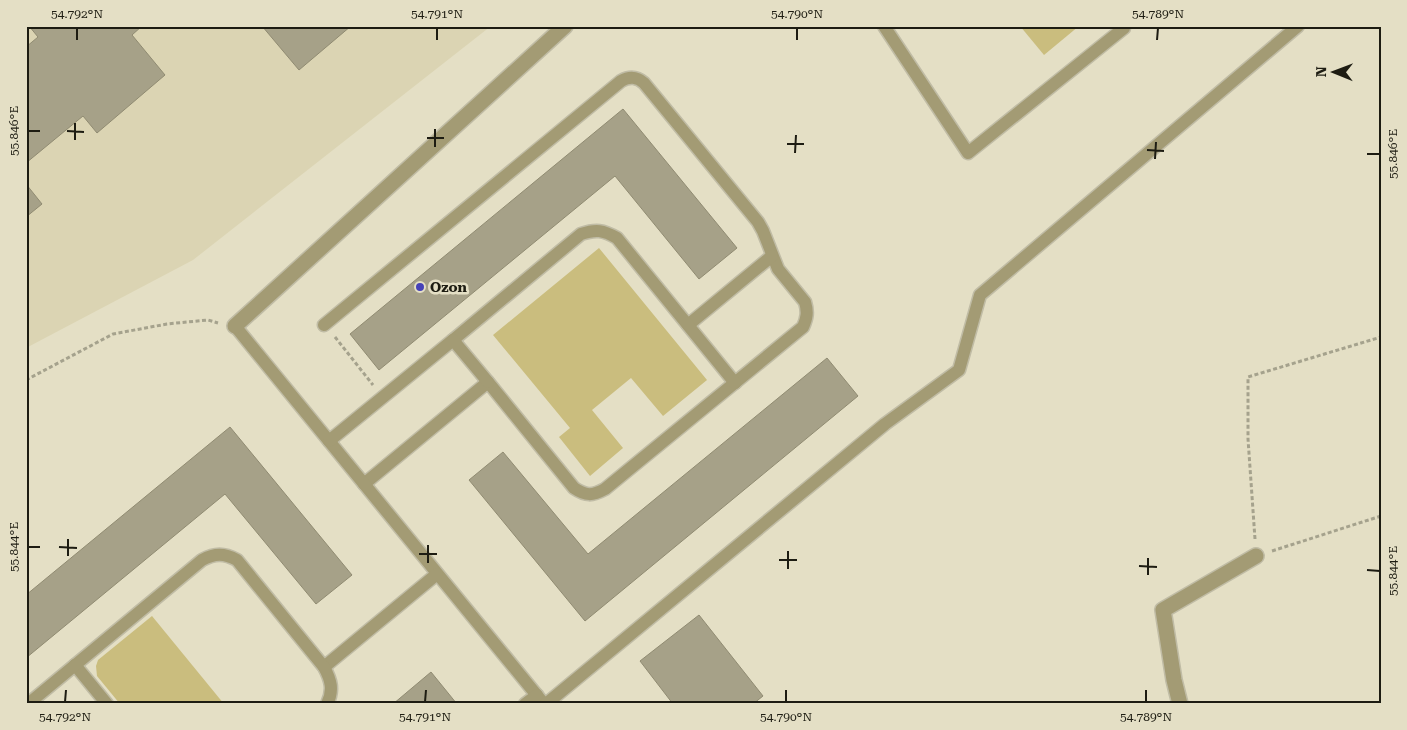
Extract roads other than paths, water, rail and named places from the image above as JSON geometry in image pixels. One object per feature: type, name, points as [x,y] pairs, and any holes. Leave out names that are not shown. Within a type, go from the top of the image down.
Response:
[{"type":"street","points":[[235,326],[565,26]]},
{"type":"street","points":[[1180,704],[1162,610],[1256,556]]},
{"type":"lane","points":[[884,26],[968,153],[1124,28],[1122,26]]},
{"type":"lane","points":[[526,704],[542,701],[878,431],[959,370],[980,295],[1298,26]]},
{"type":"lane","points":[[324,325],[621,81],[633,77],[644,83],[758,222],[778,269],[805,302],[808,315],[803,326],[605,489],[596,494],[588,494],[574,488],[453,340]]},
{"type":"lane","points":[[329,442],[581,234],[589,231],[598,230],[606,232],[616,238],[735,383]]},
{"type":"lane","points":[[688,325],[772,256]]},
{"type":"lane","points":[[235,326],[542,701]]},
{"type":"lane","points":[[364,484],[488,382]]},
{"type":"lane","points":[[28,704],[202,560],[210,556],[223,554],[237,560],[324,667],[331,681],[331,692],[326,704]]},
{"type":"lane","points":[[324,667],[437,574]]},
{"type":"lane","points":[[75,665],[107,704]]},
{"type":"place","name":"Ozon","points":[[420,287]]}]
